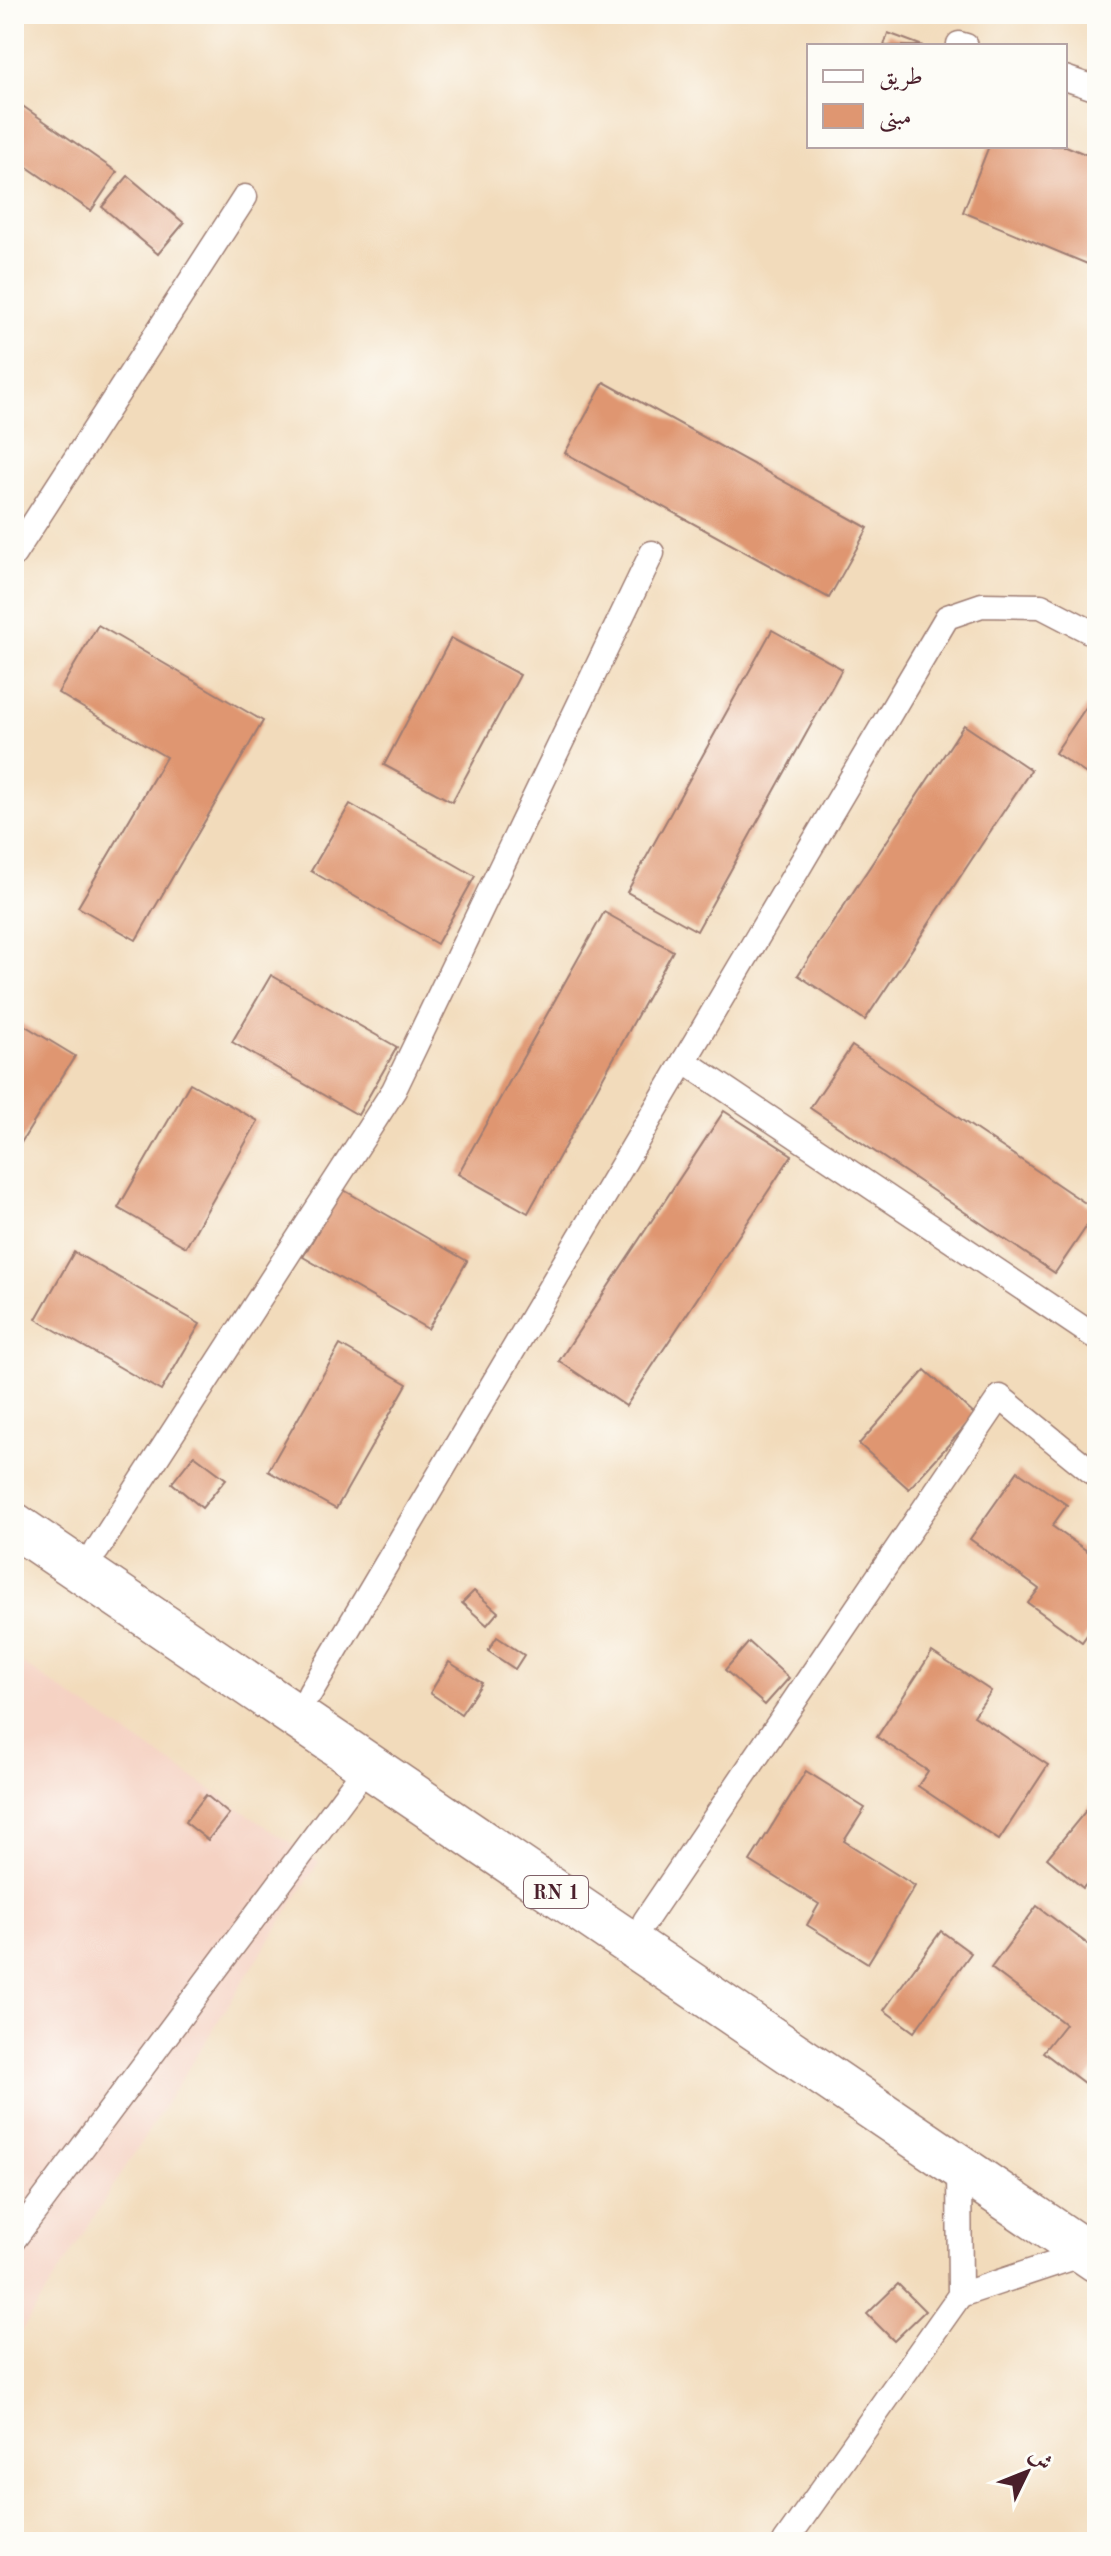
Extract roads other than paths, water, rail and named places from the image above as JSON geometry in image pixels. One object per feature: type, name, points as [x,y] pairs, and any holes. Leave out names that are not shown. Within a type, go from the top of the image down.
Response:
[{"type":"main road","name":"RN 1","points":[[14,1493],[645,1921],[1094,2246]]},
{"type":"main road","name":"RN 1","points":[[14,1525],[959,2165],[1094,2246]]},
{"type":"lane","points":[[1067,79],[1097,89]]},
{"type":"lane","points":[[14,554],[245,197]]},
{"type":"lane","points":[[97,1550],[394,1090],[652,553]]},
{"type":"lane","points":[[310,1693],[947,617],[982,605],[1041,606],[1097,635]]},
{"type":"lane","points":[[684,1061],[1097,1338]]},
{"type":"lane","points":[[645,1921],[1000,1397],[1097,1476]]},
{"type":"lane","points":[[14,2239],[368,1765]]},
{"type":"lane","points":[[959,2165],[960,2295]]},
{"type":"lane","points":[[785,2542],[960,2295],[1094,2246]]}]
